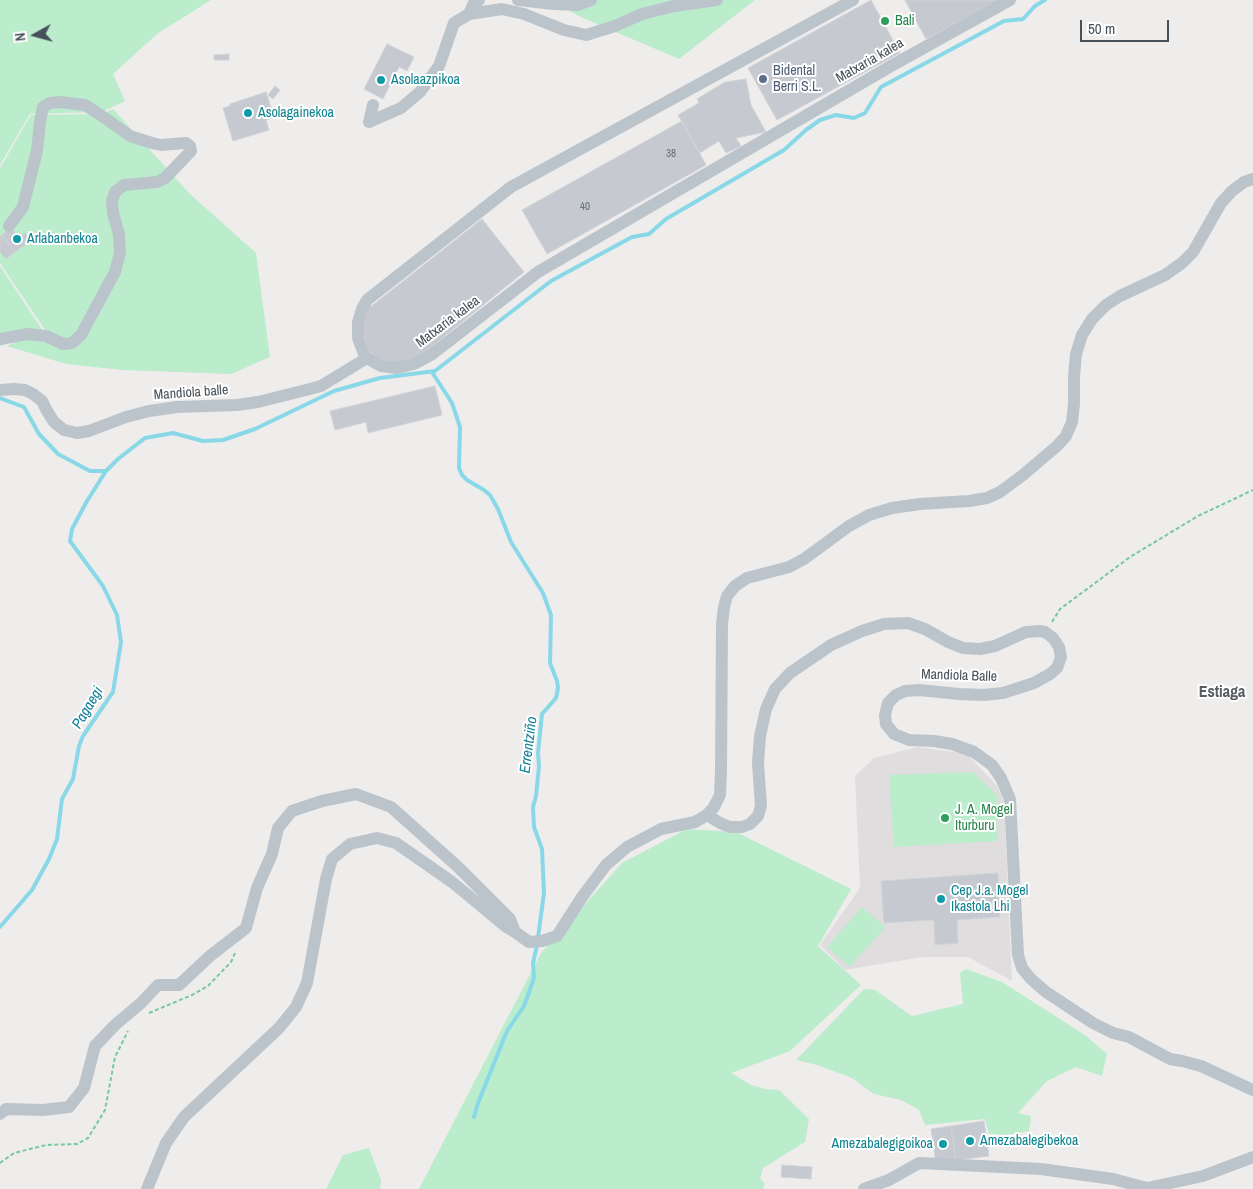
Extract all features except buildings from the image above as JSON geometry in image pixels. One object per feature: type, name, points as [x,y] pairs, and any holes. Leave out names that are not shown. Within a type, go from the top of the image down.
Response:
[{"type":"street","points":[[469,14],[474,3],[479,0]]},
{"type":"street","points":[[518,0],[578,5],[591,0]]},
{"type":"street","points":[[373,105],[369,122],[401,108],[420,92],[439,66],[454,23],[469,14],[502,9],[524,14],[564,30],[586,35],[615,26],[642,14],[674,6],[717,0]]},
{"type":"street","points":[[365,357],[358,338],[358,322],[367,300],[511,187],[853,0]]},
{"type":"street","name":"Matxaria kalea","points":[[365,357],[380,366],[397,368],[414,364],[431,355],[538,272],[891,66],[1010,0]]},
{"type":"street","points":[[0,339],[28,334],[46,336],[63,344],[72,343],[81,335],[115,272],[120,253],[119,234],[113,213],[112,201],[115,192],[124,186],[157,182],[165,178],[191,151],[190,146],[186,143],[162,145],[130,136],[85,105],[59,102],[50,103],[43,107],[37,150],[23,207],[9,226]]},
{"type":"street","points":[[147,1189],[166,1144],[184,1117],[279,1028],[296,1006],[307,983],[326,879],[332,859],[350,844],[377,838],[396,843],[452,882],[505,926],[529,942],[542,941],[557,936],[582,897],[606,865],[627,847],[661,829],[695,822],[707,815],[720,795],[722,772],[722,624],[727,596],[736,586],[747,578],[789,566],[804,559],[849,526],[869,515],[892,508],[987,498],[1000,492],[1023,475],[1066,436],[1072,422],[1076,354],[1082,335],[1092,319],[1106,305],[1120,296],[1164,275],[1182,263],[1193,252],[1226,197],[1244,182],[1253,178]]},
{"type":"street","name":"Mandiola balle","points":[[0,390],[25,390],[33,394],[42,401],[54,422],[64,430],[77,433],[90,431],[126,417],[149,411],[177,407],[237,405],[258,402],[310,389],[321,386],[365,357]]},
{"type":"street","name":"Mandiola Balle","points":[[707,815],[730,827],[742,827],[750,824],[758,816],[761,806],[758,763],[760,736],[766,709],[775,689],[790,672],[831,645],[862,631],[884,624],[908,623],[964,648],[980,649],[995,646],[1026,632],[1046,632],[1059,647],[1060,658],[1057,668],[1050,674],[1034,683],[1003,693],[984,695],[919,690],[905,691],[888,703],[885,714],[886,724],[894,734],[909,740],[934,740],[974,752],[992,765],[1001,778],[1010,799],[1018,956],[1022,968],[1031,978],[1046,992],[1093,1023],[1113,1033],[1129,1037],[1170,1060],[1201,1066],[1253,1090]]},
{"type":"street","points":[[0,1114],[6,1109],[43,1110],[69,1107],[84,1088],[95,1046],[115,1025],[141,1003],[158,985],[179,985],[210,956],[246,928],[257,888],[272,854],[278,828],[292,811],[322,801],[356,794],[391,807],[457,866],[510,919],[515,932]]},
{"type":"street","points":[[864,1189],[889,1180],[919,1163],[1041,1169],[1112,1179],[1147,1188],[1202,1176],[1253,1157]]},
{"type":"path","points":[[1046,632],[1060,609],[1130,557],[1198,516],[1253,490]]},
{"type":"path","points":[[146,1014],[192,995],[208,986],[231,962],[235,954]]},
{"type":"path","points":[[0,1163],[14,1153],[46,1145],[77,1144],[88,1138],[105,1110],[115,1057],[129,1028]]},
{"type":"shaded area","name":"J. A. Mogel Iturburu","points":[[918,747],[967,754],[997,786],[1004,800],[1012,981],[968,957],[923,957],[845,970],[820,945],[860,888],[855,776],[874,758]]},
{"type":"green space","points":[[0,0],[211,0],[157,34],[113,74],[125,101],[102,112],[30,114],[0,165]]},
{"type":"green space","points":[[548,0],[755,0],[679,59],[583,18]]},
{"type":"green space","points":[[113,109],[190,194],[256,253],[270,357],[231,374],[122,370],[66,364],[7,346],[32,335],[0,346],[0,266],[43,331],[45,330],[0,263],[0,168],[31,115],[102,114]]},
{"type":"green space","name":"J. A. Mogel Iturburu","points":[[973,772],[997,795],[998,841],[894,847],[889,775]]},
{"type":"green space","points":[[687,829],[736,832],[851,889],[818,946],[861,985],[790,1051],[731,1073],[751,1085],[779,1090],[809,1119],[805,1142],[763,1168],[760,1178],[765,1184],[763,1189],[419,1189],[541,953],[622,863]]},
{"type":"green space","points":[[862,907],[885,927],[850,967],[827,947]]},
{"type":"green space","points":[[966,969],[1002,982],[1085,1035],[1107,1054],[1102,1076],[1076,1067],[1047,1081],[1018,1113],[1031,1116],[1029,1131],[1006,1135],[989,1134],[985,1119],[925,1125],[919,1110],[901,1100],[874,1094],[852,1078],[817,1065],[796,1060],[864,989],[875,990],[912,1016],[963,1004],[960,973]]},
{"type":"green space","points":[[369,1148],[381,1180],[380,1189],[326,1189],[343,1155]]},
{"type":"waterway","points":[[0,398],[24,407],[39,434],[58,454],[90,471],[106,471],[145,438],[173,433],[203,441],[223,440],[255,429],[334,391],[380,378],[435,371],[551,281],[632,237],[649,234],[666,219],[784,150],[820,120],[836,115],[854,118],[865,113],[881,87],[1004,21],[1023,19],[1035,6],[1045,0]]},
{"type":"waterway","name":"Errentziño","points":[[432,372],[452,403],[460,427],[459,468],[462,475],[490,495],[498,509],[511,542],[543,593],[551,615],[550,663],[558,688],[556,698],[542,714],[538,753],[539,766],[533,807],[534,827],[542,849],[544,893],[533,963],[534,978],[524,1006],[507,1031],[474,1117]]},
{"type":"waterway","name":"Pagaegi","points":[[0,927],[32,890],[49,859],[57,839],[62,799],[73,779],[79,746],[83,736],[113,692],[121,642],[117,615],[103,586],[70,541],[72,529],[106,471]]},
{"type":"place","name":"Bali","points":[[885,21]]},
{"type":"place","name":"Bidental Berri S.L.","points":[[763,79]]},
{"type":"place","name":"Asolaazpikoa","points":[[381,80]]},
{"type":"place","name":"Asolagainekoa","points":[[248,113]]},
{"type":"place","name":"Arlabanbekoa","points":[[17,239]]},
{"type":"place","name":"J. A. Mogel Iturburu","points":[[945,818]]},
{"type":"place","name":"Cep J.a. Mogel Ikastola Lhi","points":[[941,899]]},
{"type":"place","name":"Amezabalegibekoa","points":[[970,1141]]},
{"type":"place","name":"Amezabalegigoikoa","points":[[943,1144]]},
{"type":"district","name":"Estiaga","points":[[1222,693]]}]
